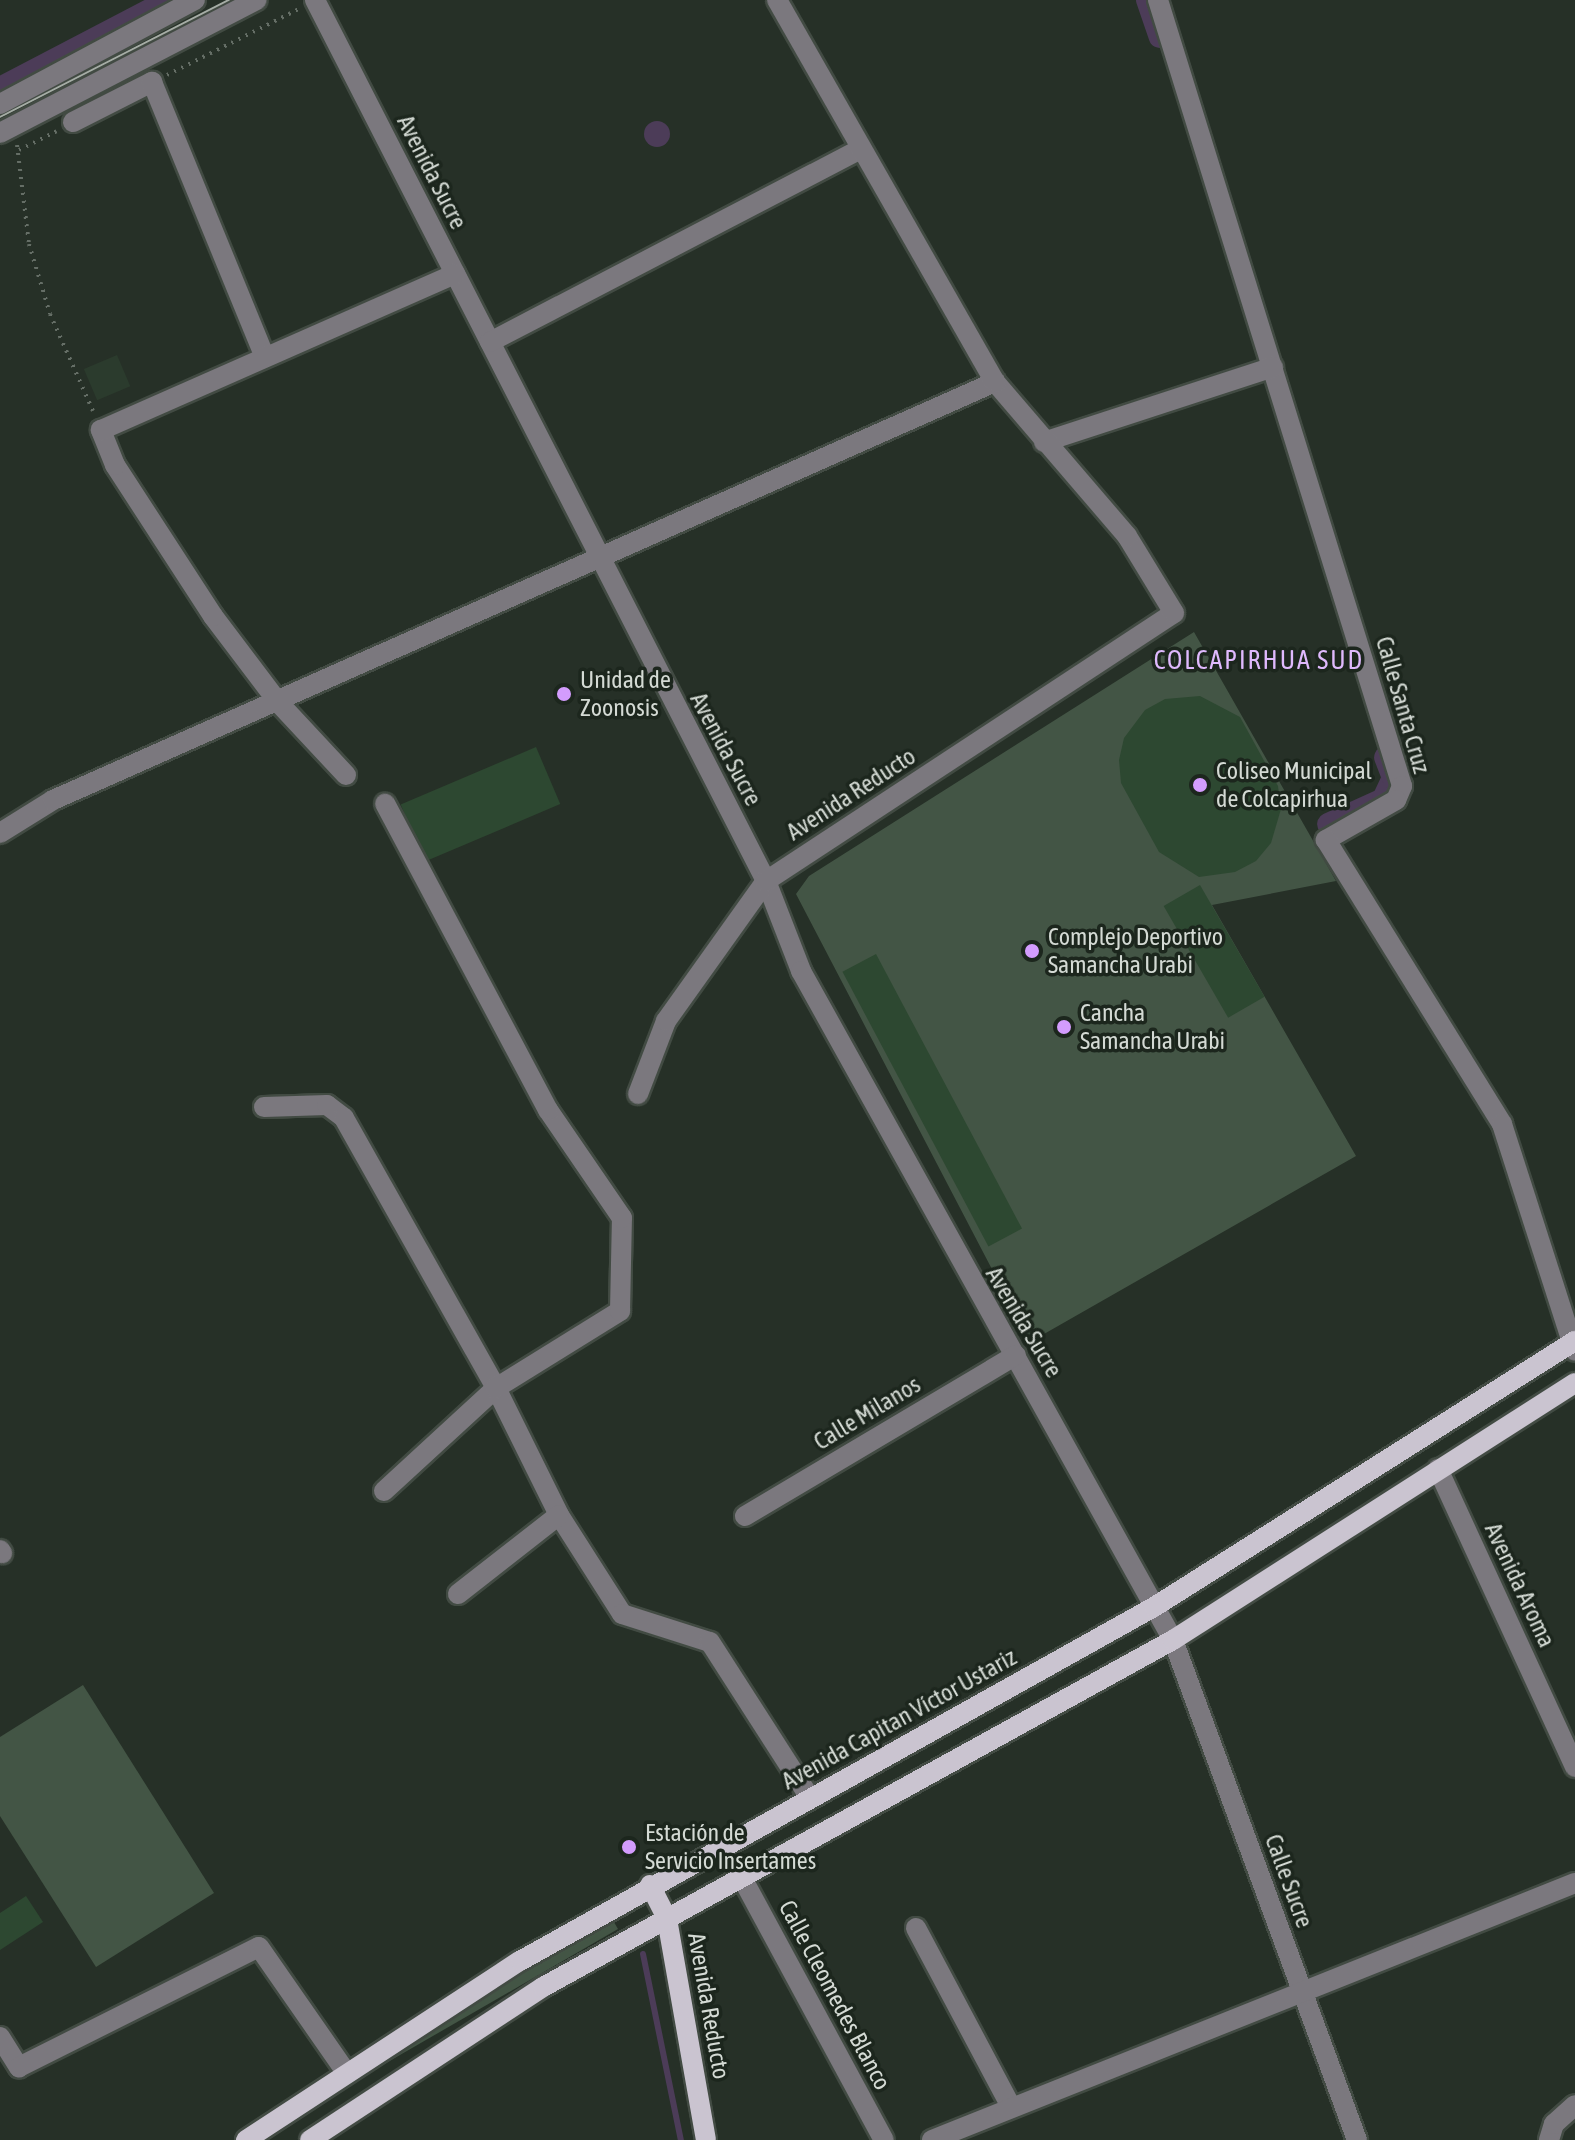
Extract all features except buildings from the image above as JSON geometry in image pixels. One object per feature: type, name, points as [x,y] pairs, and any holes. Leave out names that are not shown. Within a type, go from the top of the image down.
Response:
[{"type":"main road","name":"Avenida Capitan Víctor Ustariz","points":[[246,2140],[346,2072],[650,1885],[1154,1607],[1574,1345]]},
{"type":"main road","points":[[310,2140],[543,1987],[667,1919],[740,1874],[1173,1640],[1575,1383]]},
{"type":"main road","name":"Avenida Reducto","points":[[650,1885],[667,1919],[706,2140]]},
{"type":"street","points":[[0,104],[195,0]]},
{"type":"street","points":[[6,130],[257,0]]},
{"type":"street","name":"Avenida Sucre","points":[[315,0],[596,557],[766,881],[801,971],[989,1318],[1016,1355],[1173,1640]]},
{"type":"street","points":[[777,0],[995,382],[1044,442],[1273,367]]},
{"type":"street","name":"Calle Santa Cruz","points":[[1158,0],[1402,786],[1396,800],[1326,840],[1502,1124],[1574,1345]]},
{"type":"street","points":[[73,122],[152,82],[265,357]]},
{"type":"street","points":[[490,342],[860,149]]},
{"type":"street","points":[[346,775],[278,702],[205,603],[115,465],[101,430],[455,274]]},
{"type":"street","points":[[0,833],[53,800],[995,382]]},
{"type":"street","name":"Avenida Reducto","points":[[638,1094],[666,1021],[766,881],[1174,613],[1127,536],[1073,467],[1044,442]]},
{"type":"street","points":[[384,1491],[496,1388],[620,1311],[622,1218],[548,1110],[385,804]]},
{"type":"street","points":[[264,1107],[327,1105],[344,1118],[496,1388],[559,1515],[622,1614],[710,1642],[810,1798]]},
{"type":"street","name":"Calle Milanos","points":[[745,1516],[1016,1355]]},
{"type":"street","name":"Avenida Aroma","points":[[1438,1469],[1575,1767]]},
{"type":"street","points":[[458,1594],[559,1515]]},
{"type":"street","name":"Calle Sucre","points":[[1173,1640],[1357,2140]]},
{"type":"street","name":"Calle Cleomedes Blanco","points":[[740,1874],[884,2140]]},
{"type":"street","points":[[932,2140],[1575,1883]]},
{"type":"street","points":[[916,1928],[1011,2107]]},
{"type":"street","points":[[0,2037],[19,2067],[259,1947],[346,2072]]},
{"type":"street","points":[[1549,2140],[1554,2124],[1575,2105]]},
{"type":"path","points":[[152,82],[315,0]]},
{"type":"path","points":[[19,150],[73,122]]},
{"type":"path","points":[[6,130],[19,150],[29,244],[42,286],[101,430]]},
{"type":"shaded area","points":[[657,121],[666,125],[670,134],[666,143],[657,147],[648,143],[644,134],[648,125]]},
{"type":"shaded area","points":[[117,355],[130,386],[97,400],[84,369]]},
{"type":"shaded area","name":"Complejo Deportivo Samancha Urabi","points":[[1194,632],[1336,881],[1212,905],[1356,1156],[1030,1342],[796,894],[809,876]]},
{"type":"shaded area","points":[[83,1685],[214,1893],[96,1967],[0,1816],[0,1737]]},
{"type":"shaded area","points":[[611,1917],[618,1929],[259,2136],[252,2124]]},
{"type":"waterway","points":[[0,88],[168,0]]},
{"type":"waterway","points":[[1147,0],[1160,37]]},
{"type":"waterway","points":[[1328,824],[1383,799],[1393,778],[1385,757]]},
{"type":"waterway","points":[[643,1954],[681,2140]]},
{"type":"tram line","points":[[0,117],[229,0]]},
{"type":"place","name":"Unidad de Zoonosis","points":[[564,694]]},
{"type":"place","name":"Coliseo Municipal de Colcapirhua","points":[[1200,785]]},
{"type":"place","name":"Complejo Deportivo Samancha Urabi","points":[[1032,951]]},
{"type":"place","name":"Cancha Samancha Urabi","points":[[1064,1027]]},
{"type":"place","name":"Estación de Servicio Insertames","points":[[629,1847]]},
{"type":"district","name":"COLCAPIRHUA SUD","points":[[1259,661]]}]
